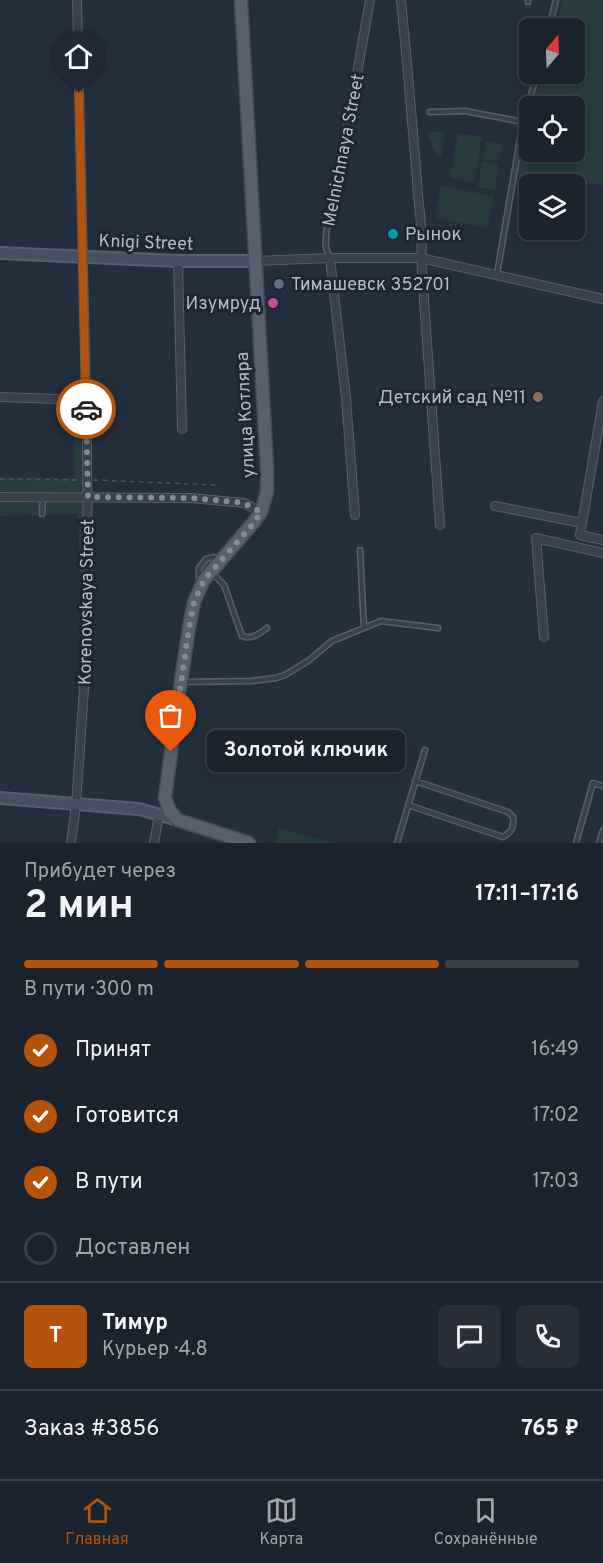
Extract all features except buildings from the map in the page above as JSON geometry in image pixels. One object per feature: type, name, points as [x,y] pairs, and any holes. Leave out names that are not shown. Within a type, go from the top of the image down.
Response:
[{"type":"main road","name":"улица Котляра","points":[[178,820],[166,802],[166,787],[194,602],[204,580],[261,512],[267,492],[241,0]]},
{"type":"main road","points":[[178,820],[249,843]]},
{"type":"street","name":"Korenovskaya Street","points":[[71,843],[76,805],[88,631],[88,497],[77,0]]},
{"type":"street","name":"Melnichnaya Street","points":[[336,193],[370,0]]},
{"type":"street","points":[[401,0],[422,225],[421,258],[440,525]]},
{"type":"street","name":"Knigi Street","points":[[0,253],[178,261],[255,261]]},
{"type":"street","name":"Melnichnaya Street","points":[[330,258],[346,398],[355,515]]},
{"type":"street","points":[[255,261],[421,258],[603,299]]},
{"type":"street","points":[[178,261],[182,429]]},
{"type":"street","points":[[0,397],[86,399]]},
{"type":"street","points":[[603,402],[580,535],[603,540]]},
{"type":"street","points":[[0,497],[191,498],[244,503],[261,512]]},
{"type":"street","points":[[495,506],[582,523]]},
{"type":"street","points":[[543,637],[536,538],[603,553]]},
{"type":"street","points":[[0,798],[139,809],[178,820]]},
{"type":"street","points":[[154,843],[159,815]]},
{"type":"lane","points":[[552,18],[556,0]]},
{"type":"lane","points":[[430,112],[465,111],[519,121]]},
{"type":"lane","points":[[497,275],[519,146]]},
{"type":"lane","name":"Melnichnaya Street","points":[[330,258],[326,247],[330,210],[336,193]]},
{"type":"lane","points":[[42,514],[43,497]]},
{"type":"lane","points":[[360,549],[364,628]]},
{"type":"lane","points":[[199,591],[200,566],[209,557],[219,561]]},
{"type":"lane","points":[[210,572],[224,585],[242,636],[249,638],[267,628]]},
{"type":"lane","points":[[181,681],[250,681],[276,678],[308,661],[332,641],[381,621],[438,628]]},
{"type":"lane","points":[[397,843],[425,750]]},
{"type":"lane","points":[[408,805],[503,837],[510,833],[514,826],[513,817],[508,812],[416,781]]},
{"type":"lane","points":[[576,843],[593,783],[603,786]]},
{"type":"lane","points":[[599,843],[603,830]]},
{"type":"path","points":[[0,479],[216,485]]},
{"type":"green space","points":[[563,0],[603,0],[603,185],[585,182],[585,174],[518,173],[520,162],[585,162],[585,96],[536,96],[539,84],[585,84],[585,18],[558,18]]},
{"type":"green space","points":[[426,132],[445,132],[441,157],[438,157]]},
{"type":"green space","points":[[458,133],[482,137],[474,182],[450,178]]},
{"type":"green space","points":[[486,141],[502,144],[499,161],[483,159]]},
{"type":"green space","points":[[482,162],[499,164],[495,190],[478,187]]},
{"type":"green space","points":[[441,186],[494,196],[487,228],[435,218]]},
{"type":"green space","points":[[72,402],[82,405],[85,491],[82,495],[0,495],[0,478],[75,478]]},
{"type":"green space","points":[[0,500],[80,501],[84,504],[85,576],[80,577],[78,514],[0,516]]},
{"type":"green space","points":[[279,828],[333,843],[276,843]]},
{"type":"way so far","points":[[86,409],[88,497],[191,498],[244,503],[261,512],[204,580],[194,602],[171,752]]},
{"type":"place","name":"Рынок","points":[[393,234]]},
{"type":"place","name":"Тимашевск 352701","points":[[279,284]]},
{"type":"place","name":"Изумруд","points":[[273,303]]},
{"type":"place","name":"Детский сад №11","points":[[538,397]]},
{"type":"place","name":"Золотой ключик","points":[[171,752]]},
{"type":"route","points":[[79,93],[86,409]]}]
